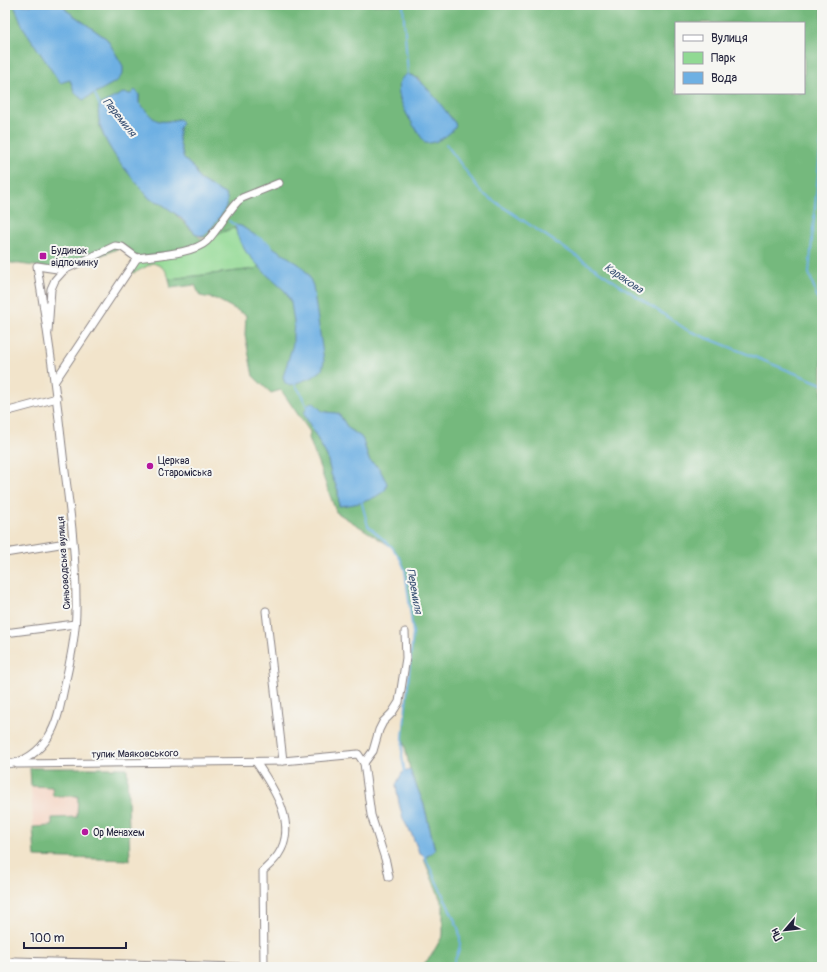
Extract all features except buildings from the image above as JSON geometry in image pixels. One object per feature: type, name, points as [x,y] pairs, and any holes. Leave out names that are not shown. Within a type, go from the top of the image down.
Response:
[{"type":"street","points":[[64,270],[115,246],[122,247],[137,258],[178,252],[198,246],[207,240],[238,201],[279,183]]},
{"type":"street","points":[[55,381],[137,258]]},
{"type":"street","name":"Синьоводська вулиця","points":[[5,764],[13,764],[26,758],[36,751],[50,736],[55,724],[72,655],[76,600],[72,542],[55,381],[37,266],[64,270]]},
{"type":"street","name":"Синьоводська вулиця","points":[[48,332],[51,289],[55,280],[64,270]]},
{"type":"street","points":[[5,412],[57,398]]},
{"type":"street","points":[[5,553],[72,542]]},
{"type":"street","points":[[266,611],[283,761]]},
{"type":"street","points":[[5,633],[75,624]]},
{"type":"street","points":[[389,877],[386,862],[371,815],[364,763],[373,751],[383,722],[392,713],[399,702],[406,658],[405,632]]},
{"type":"street","name":"тупик Маяковського","points":[[13,764],[256,762],[358,754],[364,763]]},
{"type":"street","points":[[256,762],[278,798],[285,820],[286,832],[283,845],[278,855],[263,871],[264,967]]},
{"type":"street","points":[[5,966],[15,961],[238,967]]},
{"type":"shaded area","points":[[30,768],[127,768],[130,860],[35,857]]},
{"type":"green space","points":[[5,5],[14,5],[23,27],[70,80],[75,93],[83,100],[95,93],[107,39],[66,10],[64,5],[822,5],[822,967],[421,967],[431,956],[443,935],[443,906],[424,859],[435,850],[424,805],[410,770],[403,737],[413,633],[405,570],[401,560],[392,547],[336,512],[309,438],[310,432],[281,390],[271,393],[253,376],[245,335],[246,315],[216,299],[200,296],[195,285],[171,288],[169,279],[255,269],[276,250],[241,226],[204,238],[200,236],[204,236],[207,233],[227,205],[226,195],[199,179],[195,169],[184,159],[179,140],[178,119],[170,121],[156,120],[148,114],[139,103],[139,94],[131,94],[98,112],[100,127],[104,137],[122,165],[150,199],[158,202],[173,212],[205,242],[198,247],[137,258],[122,247],[64,270],[5,262]],"holes":[[[411,75],[419,79],[455,123],[454,129],[441,138],[410,120],[399,97],[398,91]],[[314,403],[322,411],[339,414],[348,428],[363,440],[369,460],[379,468],[339,506],[338,490],[331,474],[327,456],[304,414]]]},
{"type":"green space","points":[[224,220],[235,229],[246,252],[259,266],[255,269],[169,279],[164,269],[153,263],[134,273],[129,270],[137,258],[198,247]]},
{"type":"green space","points":[[30,768],[127,768],[130,860],[35,857],[33,827],[52,826],[52,818],[77,817],[78,796],[53,796],[52,787],[31,786]]},
{"type":"water","points":[[14,5],[64,5],[66,10],[107,39],[123,66],[123,74],[117,81],[83,100],[75,93],[70,80],[60,83],[23,27]]},
{"type":"water","points":[[407,74],[413,76],[426,87],[455,123],[456,126],[454,129],[438,141],[425,143],[404,108],[398,88],[401,80]]},
{"type":"water","points":[[135,90],[139,94],[139,103],[148,114],[156,120],[171,121],[179,119],[182,122],[179,129],[179,140],[184,159],[195,169],[199,179],[226,195],[227,204],[224,210],[218,220],[204,236],[197,235],[180,217],[159,202],[150,199],[124,168],[107,143],[99,118],[99,105],[123,93],[131,94]]},
{"type":"water","points":[[235,225],[241,226],[300,265],[308,274],[313,286],[324,361],[322,370],[313,377],[291,385],[285,383],[283,377],[293,344],[294,322],[291,303],[285,291],[265,273],[246,252],[237,235]]},
{"type":"water","points":[[311,402],[322,411],[339,414],[348,428],[361,437],[369,460],[379,468],[387,483],[386,489],[376,497],[364,502],[339,506],[338,490],[331,474],[327,456],[304,414],[307,406]]},
{"type":"water","points":[[410,770],[424,805],[435,850],[426,857],[419,852],[403,819],[399,803],[396,785],[402,773]]},
{"type":"waterway","name":"Каракова","points":[[403,5],[408,75]]},
{"type":"waterway","name":"Перемиля","points":[[94,92],[100,106]]},
{"type":"waterway","points":[[822,131],[809,273],[822,311]]},
{"type":"waterway","name":"Каракова","points":[[446,144],[482,193],[687,330],[822,384]]},
{"type":"waterway","name":"Перемиля","points":[[229,221],[236,226]]},
{"type":"waterway","name":"Перемиля","points":[[256,236],[272,247]]},
{"type":"waterway","name":"Перемиля","points":[[294,383],[308,409]]},
{"type":"waterway","name":"Перемиля","points":[[361,500],[368,526],[392,547],[401,560],[405,570],[413,633],[403,737],[402,757],[405,773]]},
{"type":"waterway","name":"Перемиля","points":[[423,853],[459,931],[460,946],[451,967]]},
{"type":"place","name":"Будинок відпочинку","points":[[43,256]]},
{"type":"place","name":"Церква Староміська","points":[[150,466]]},
{"type":"place","name":"Ор Менахем","points":[[85,832]]}]
